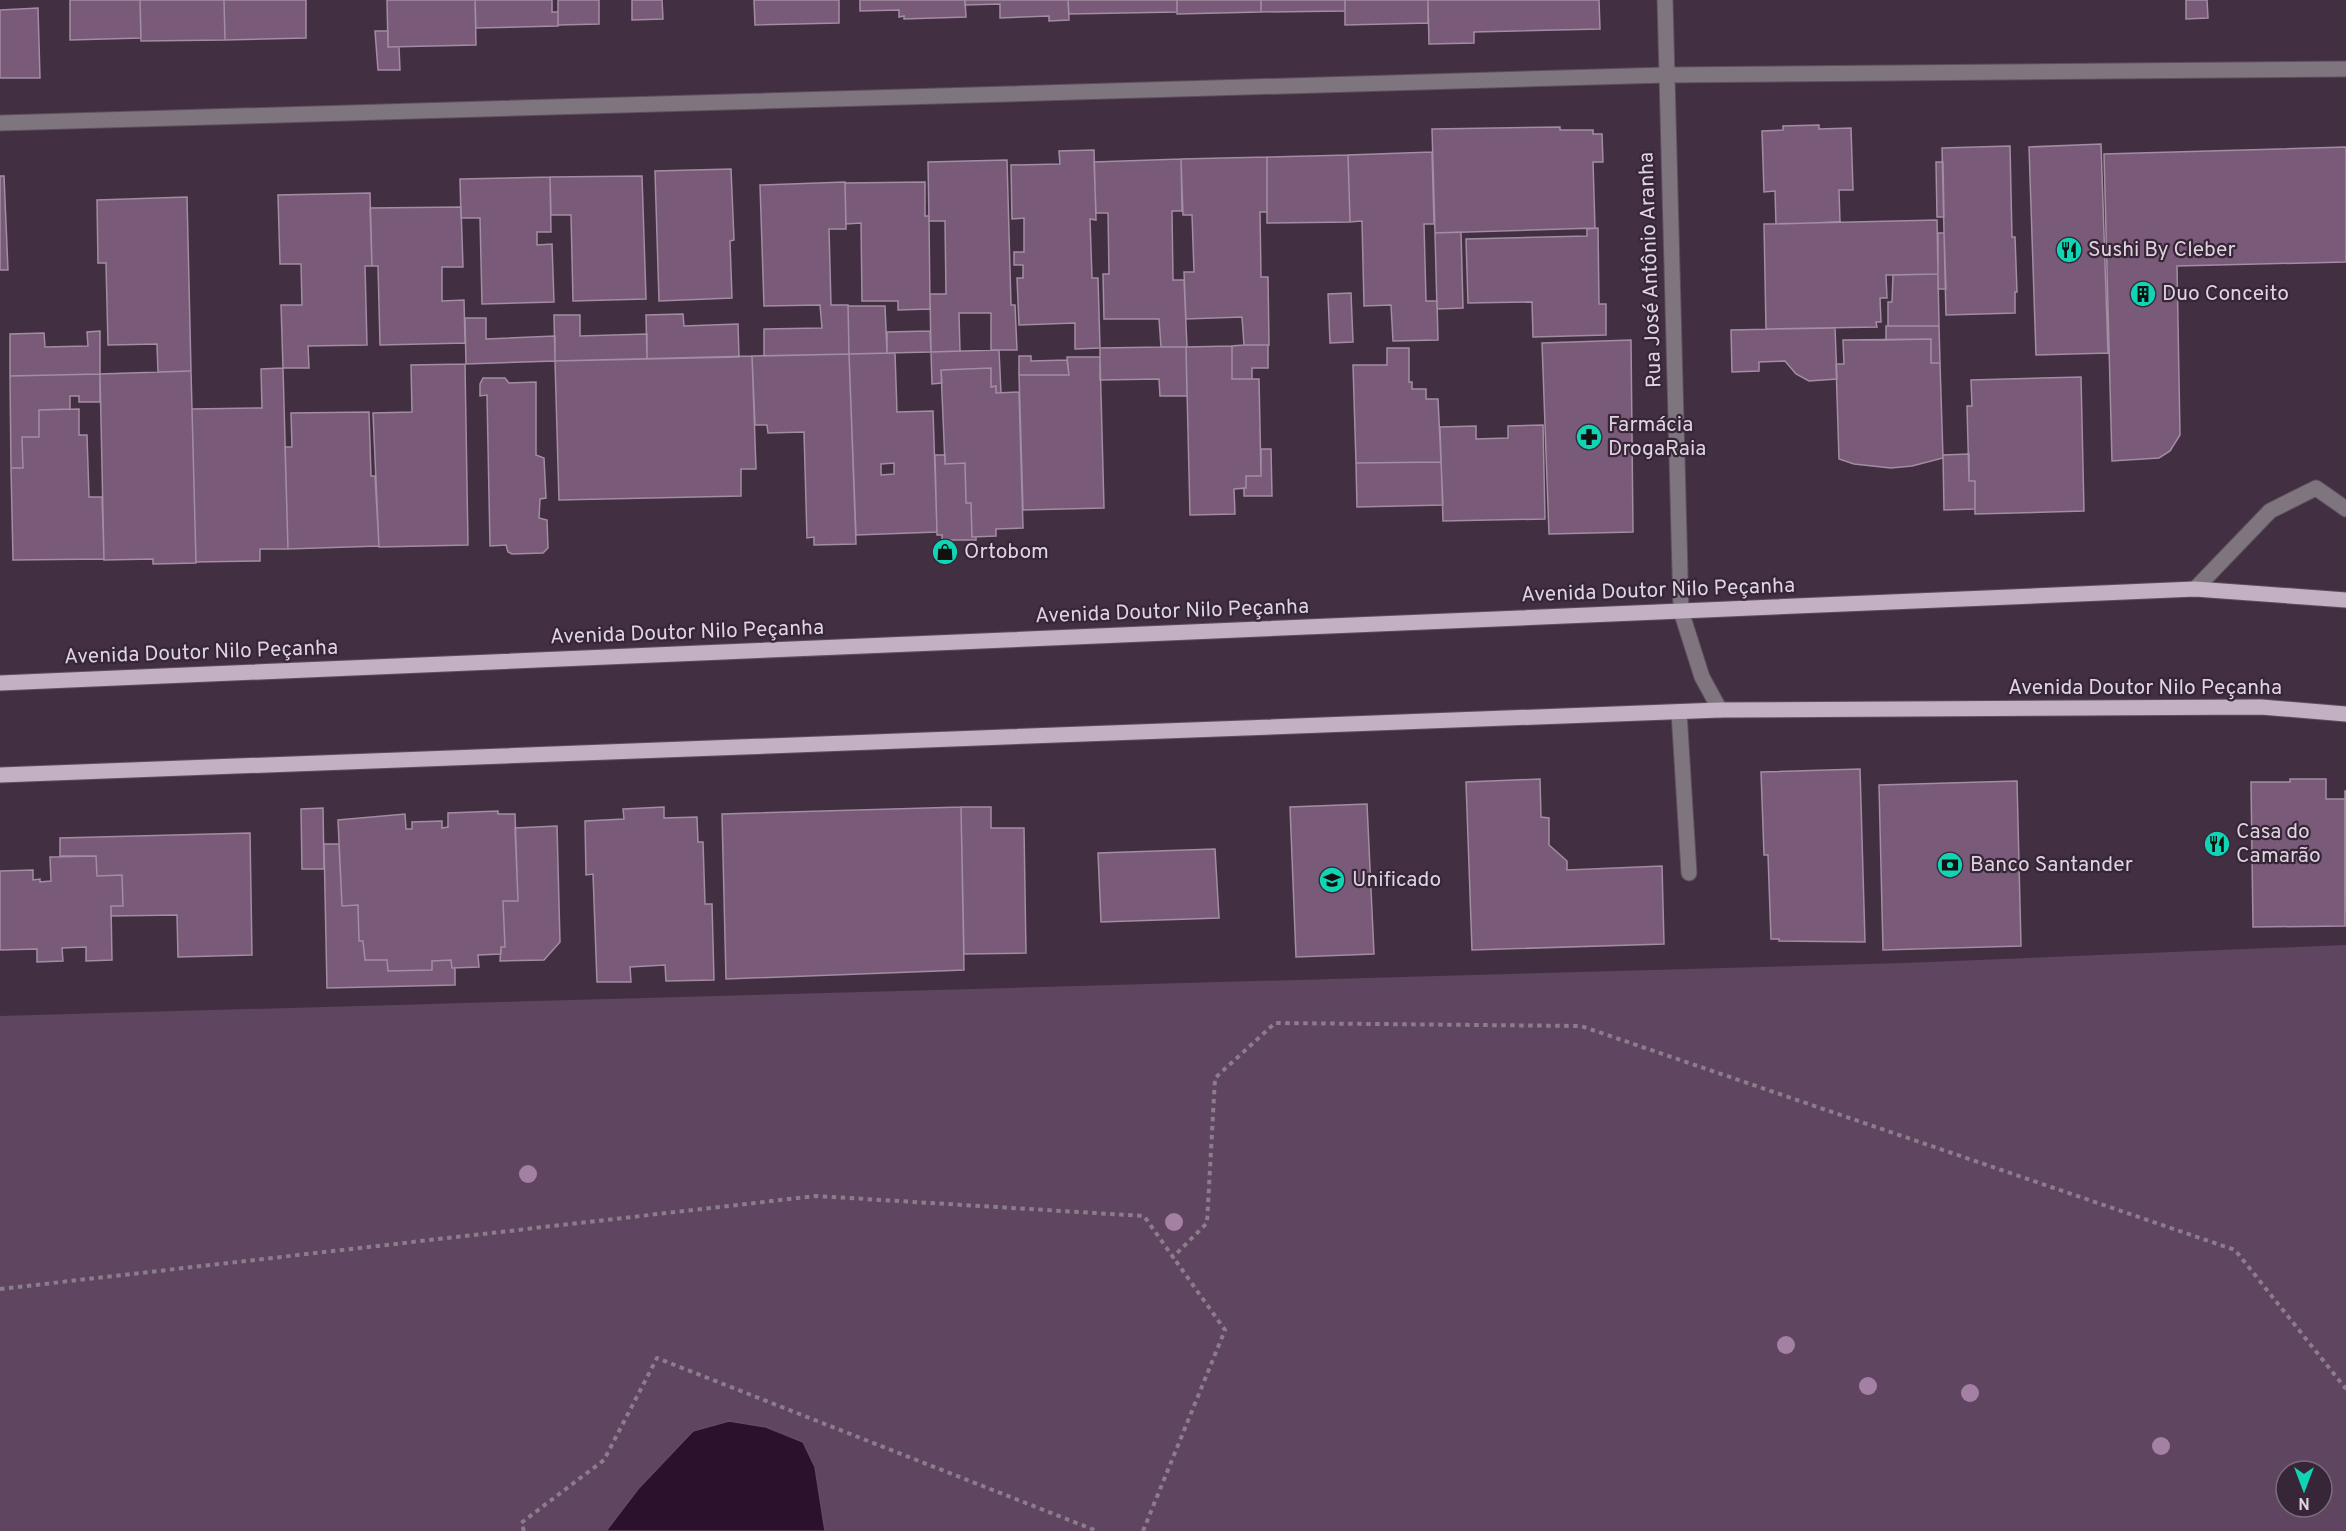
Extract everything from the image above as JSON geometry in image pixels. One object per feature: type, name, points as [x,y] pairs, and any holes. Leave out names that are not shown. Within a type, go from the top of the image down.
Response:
[{"type":"main road","name":"Avenida Doutor Nilo Peçanha","points":[[0,683],[2194,589],[2346,600]]},
{"type":"main road","name":"Avenida Doutor Nilo Peçanha","points":[[0,775],[1720,710],[2262,707],[2346,714]]},
{"type":"street","name":"Rua José Antônio Aranha","points":[[1665,0],[1681,611],[1702,677],[1720,710]]},
{"type":"street","points":[[0,123],[1666,75],[2346,69]]},
{"type":"street","points":[[2194,589],[2270,511],[2316,488],[2346,509]]},
{"type":"street","points":[[1678,712],[1689,873]]},
{"type":"path","points":[[1173,1257],[1207,1223],[1215,1078],[1275,1023],[1581,1026],[2235,1250],[2346,1389]]},
{"type":"path","points":[[0,1289],[816,1196],[1144,1216],[1226,1330],[1143,1531]]},
{"type":"path","points":[[525,1531],[521,1523],[604,1460],[657,1358],[1098,1531]]},
{"type":"shaded area","points":[[2346,945],[2346,1531],[0,1531],[0,1016],[1904,963]]},
{"type":"shaded area","points":[[729,1421],[766,1427],[803,1442],[815,1467],[825,1531],[606,1531],[638,1489],[693,1431]]},
{"type":"building","points":[[70,0],[140,0],[141,38],[70,40]]},
{"type":"building","points":[[140,0],[224,0],[225,40],[141,41]]},
{"type":"building","points":[[224,0],[306,0],[306,38],[225,40]]},
{"type":"building","points":[[387,0],[475,0],[476,45],[388,47]]},
{"type":"building","points":[[475,0],[552,0],[552,12],[558,12],[558,26],[476,28]]},
{"type":"building","points":[[558,0],[599,0],[599,24],[558,25]]},
{"type":"building","points":[[632,0],[662,0],[663,19],[632,20]]},
{"type":"building","points":[[754,0],[839,0],[839,23],[755,25]]},
{"type":"building","points":[[860,0],[965,0],[966,17],[904,19],[904,16],[899,17],[899,10],[860,11]]},
{"type":"building","points":[[965,0],[1068,0],[1069,20],[1049,21],[1049,16],[1000,18],[1000,4],[965,5]]},
{"type":"building","points":[[1068,0],[1177,0],[1177,12],[1069,14]]},
{"type":"building","points":[[1177,0],[1261,0],[1261,12],[1177,14]]},
{"type":"building","points":[[1261,0],[1345,0],[1345,11],[1261,12]]},
{"type":"building","points":[[1345,0],[1428,0],[1428,23],[1345,25]]},
{"type":"building","points":[[1428,0],[1599,0],[1600,29],[1474,32],[1474,43],[1429,44]]},
{"type":"building","points":[[2186,0],[2207,0],[2208,18],[2186,19]]},
{"type":"building","points":[[38,8],[40,78],[0,78],[0,10]]},
{"type":"building","points":[[375,31],[388,31],[388,47],[399,47],[400,70],[378,70]]},
{"type":"building","points":[[1819,125],[1819,129],[1851,128],[1853,190],[1839,190],[1840,222],[1776,224],[1775,191],[1764,192],[1762,131],[1783,130],[1783,126]]},
{"type":"building","points":[[1560,127],[1560,130],[1593,130],[1593,134],[1602,134],[1603,162],[1593,162],[1595,228],[1435,233],[1432,129]]},
{"type":"building","name":"Sushi By Cleber","points":[[2101,144],[2108,353],[2036,355],[2029,147]]},
{"type":"building","points":[[2010,146],[2012,237],[2015,237],[2017,292],[2015,292],[2015,313],[1946,315],[1942,148]]},
{"type":"building","name":"Duo Conceito","points":[[2346,147],[2346,262],[2177,266],[2180,435],[2170,451],[2159,458],[2112,461],[2104,154]]},
{"type":"building","points":[[1094,150],[1096,220],[1090,219],[1092,278],[1098,278],[1100,348],[1075,349],[1075,323],[1019,325],[1017,278],[1023,278],[1023,265],[1014,265],[1014,252],[1024,252],[1024,218],[1012,219],[1011,165],[1060,164],[1059,151]]},
{"type":"building","points":[[1432,152],[1434,224],[1424,224],[1426,301],[1437,301],[1438,340],[1393,341],[1391,305],[1364,306],[1362,221],[1350,222],[1348,155]]},
{"type":"building","points":[[1348,155],[1350,222],[1267,223],[1267,157]]},
{"type":"building","points":[[1267,157],[1267,212],[1260,212],[1261,277],[1268,277],[1269,345],[1244,345],[1242,317],[1186,319],[1184,272],[1194,272],[1192,215],[1183,215],[1181,159]]},
{"type":"building","points":[[1181,159],[1182,211],[1172,211],[1173,280],[1184,280],[1187,347],[1161,347],[1159,319],[1104,319],[1103,274],[1109,274],[1108,213],[1096,213],[1094,162]]},
{"type":"building","points":[[1007,160],[1011,305],[1015,305],[1017,350],[991,350],[991,313],[959,313],[960,351],[931,352],[930,294],[946,294],[945,221],[929,221],[928,162]]},
{"type":"building","points":[[1936,162],[1943,162],[1944,217],[1937,217]]},
{"type":"building","points":[[731,169],[734,240],[730,241],[732,298],[659,301],[655,171]]},
{"type":"building","points":[[0,176],[4,176],[8,270],[0,270]]},
{"type":"building","points":[[642,176],[646,299],[573,301],[571,215],[551,215],[550,177]]},
{"type":"building","points":[[550,177],[551,232],[537,232],[537,245],[552,244],[554,302],[482,304],[480,218],[461,218],[460,179]]},
{"type":"building","points":[[845,182],[846,229],[829,229],[831,305],[848,305],[849,354],[764,356],[764,329],[822,328],[820,305],[764,306],[760,185]]},
{"type":"building","points":[[925,182],[925,216],[929,216],[930,309],[898,310],[898,301],[862,301],[861,223],[846,224],[845,183]]},
{"type":"building","points":[[370,193],[372,266],[365,266],[367,345],[308,346],[309,368],[283,368],[281,305],[302,305],[301,264],[280,264],[278,195]]},
{"type":"building","points":[[187,197],[191,371],[158,372],[157,344],[108,345],[106,263],[98,263],[97,200]]},
{"type":"building","points":[[461,207],[463,267],[442,267],[442,301],[464,300],[465,343],[380,345],[378,266],[372,266],[370,208]]},
{"type":"building","points":[[1937,220],[1938,274],[1886,275],[1887,298],[1880,298],[1881,322],[1876,322],[1877,327],[1766,329],[1764,224]]},
{"type":"building","points":[[1598,228],[1599,304],[1606,304],[1606,335],[1533,337],[1532,302],[1468,303],[1466,239],[1587,236],[1587,229]]},
{"type":"building","points":[[1461,232],[1463,308],[1437,309],[1435,233]]},
{"type":"building","points":[[1938,233],[1944,233],[1946,289],[1938,289]]},
{"type":"building","points":[[1938,274],[1939,326],[1888,326],[1888,302],[1892,302],[1893,275]]},
{"type":"building","points":[[1351,293],[1353,342],[1330,343],[1328,294]]},
{"type":"building","points":[[848,306],[885,306],[887,353],[849,354]]},
{"type":"building","points":[[683,314],[684,326],[738,324],[739,357],[647,359],[646,315]]},
{"type":"building","points":[[554,315],[580,315],[580,336],[647,334],[647,359],[555,361]]},
{"type":"building","points":[[465,318],[486,318],[486,339],[555,336],[555,361],[466,364]]},
{"type":"building","points":[[1886,326],[1939,326],[1940,363],[1931,363],[1931,339],[1886,340]]},
{"type":"building","points":[[1835,328],[1837,379],[1809,381],[1796,374],[1785,361],[1759,362],[1759,371],[1732,372],[1731,330]]},
{"type":"building","points":[[100,331],[100,374],[10,376],[10,334],[44,333],[45,347],[88,346],[87,332]]},
{"type":"building","points":[[930,331],[931,352],[887,353],[887,332]]},
{"type":"building","points":[[1931,339],[1931,363],[1940,363],[1943,458],[1912,466],[1891,468],[1854,464],[1839,459],[1836,364],[1844,364],[1843,340]]},
{"type":"building","name":"Farmácia DrogaRaia","points":[[1631,340],[1633,532],[1549,534],[1542,343]]},
{"type":"building","points":[[1268,345],[1268,368],[1252,368],[1252,379],[1232,379],[1232,346]]},
{"type":"building","points":[[1232,346],[1232,379],[1259,379],[1261,476],[1246,476],[1246,488],[1234,489],[1235,514],[1190,515],[1186,347]]},
{"type":"building","points":[[1186,347],[1187,396],[1160,396],[1159,379],[1100,380],[1100,348]]},
{"type":"building","points":[[1387,348],[1409,348],[1409,382],[1412,382],[1412,389],[1426,389],[1426,399],[1438,399],[1441,462],[1356,463],[1353,365],[1387,365]]},
{"type":"building","points":[[999,350],[1001,393],[996,393],[996,386],[991,387],[991,368],[941,370],[942,383],[932,384],[931,352]]},
{"type":"building","points":[[895,353],[897,412],[933,411],[937,532],[856,535],[849,354]],"holes":[[[894,463],[894,474],[881,475],[881,464]]]},
{"type":"building","points":[[849,354],[856,544],[814,545],[814,537],[807,538],[804,432],[768,433],[767,425],[755,425],[752,356]]},
{"type":"building","points":[[752,356],[756,469],[741,469],[741,496],[559,500],[555,361]]},
{"type":"building","points":[[1019,356],[1031,356],[1031,361],[1067,360],[1069,375],[1019,375]]},
{"type":"building","points":[[1067,357],[1100,357],[1104,508],[1023,510],[1019,375],[1069,375]]},
{"type":"building","points":[[465,364],[468,545],[379,547],[373,413],[412,412],[411,365]]},
{"type":"building","points":[[283,368],[288,549],[260,549],[260,561],[196,562],[192,409],[262,408],[261,369]]},
{"type":"building","points":[[991,368],[991,387],[996,386],[996,393],[1019,392],[1023,528],[996,529],[996,536],[972,537],[971,503],[966,503],[965,463],[945,464],[941,370]]},
{"type":"building","points":[[191,371],[196,563],[153,564],[153,559],[104,560],[100,374]]},
{"type":"building","points":[[100,374],[100,402],[79,402],[79,396],[70,396],[70,409],[39,410],[39,437],[22,437],[23,468],[11,468],[10,376]]},
{"type":"building","points":[[2081,377],[2084,511],[1975,514],[1975,481],[1969,481],[1967,406],[1972,406],[1971,380]]},
{"type":"building","points":[[483,378],[505,378],[509,383],[536,382],[536,455],[544,458],[546,498],[540,499],[539,518],[547,520],[548,548],[543,553],[512,554],[508,552],[506,545],[490,546],[487,395],[480,396],[480,384]]},
{"type":"building","points":[[79,409],[79,435],[87,435],[89,497],[102,497],[104,559],[13,560],[11,468],[23,468],[22,437],[39,437],[39,410]]},
{"type":"building","points":[[369,412],[371,476],[375,476],[379,546],[288,549],[285,447],[292,447],[291,413]]},
{"type":"building","points":[[1543,425],[1545,519],[1443,521],[1440,427],[1476,426],[1476,439],[1508,438],[1508,426]]},
{"type":"building","points":[[1261,449],[1271,449],[1272,496],[1244,496],[1246,476],[1261,476]]},
{"type":"building","points":[[1969,454],[1969,481],[1975,481],[1975,509],[1944,510],[1943,455]]},
{"type":"building","points":[[935,455],[945,455],[945,464],[965,463],[966,503],[971,503],[972,537],[976,537],[976,540],[942,540],[942,535],[937,535]]},
{"type":"building","points":[[1441,462],[1443,505],[1357,507],[1356,463]]},
{"type":"building","points":[[1860,769],[1865,942],[1771,939],[1768,855],[1764,855],[1761,772]]},
{"type":"building","points":[[1540,779],[1541,817],[1549,818],[1549,845],[1567,861],[1567,870],[1662,866],[1664,944],[1472,950],[1466,782]]},
{"type":"building","points":[[2290,779],[2326,779],[2326,799],[2345,799],[2345,926],[2253,927],[2251,782],[2290,782]]},
{"type":"building","name":"Banco Santander","points":[[2017,781],[2021,946],[1883,950],[1879,785]]},
{"type":"building","points":[[2345,791],[2346,791],[2345,922]]},
{"type":"building","name":"Unificado","points":[[1367,804],[1374,954],[1296,957],[1290,807]]},
{"type":"building","points":[[664,807],[664,818],[697,817],[698,842],[703,842],[705,904],[712,904],[714,980],[666,981],[665,965],[630,967],[631,982],[597,982],[593,874],[586,875],[585,821],[624,819],[623,809]]},
{"type":"building","points":[[961,807],[964,970],[726,979],[722,814]]},
{"type":"building","points":[[961,807],[991,807],[991,828],[1024,828],[1026,953],[964,954]]},
{"type":"building","points":[[323,808],[324,869],[302,869],[301,809]]},
{"type":"building","points":[[498,811],[498,814],[515,814],[518,901],[503,901],[505,947],[501,947],[501,954],[478,955],[479,967],[452,968],[451,960],[432,961],[432,970],[388,971],[387,960],[365,960],[363,941],[359,941],[358,905],[342,906],[338,820],[405,814],[406,829],[412,829],[412,822],[442,821],[442,828],[448,827],[448,813]]},
{"type":"building","points":[[557,826],[560,942],[544,960],[500,961],[501,947],[505,947],[503,901],[518,901],[515,828]]},
{"type":"building","points":[[250,833],[252,955],[178,957],[177,915],[111,916],[111,906],[123,906],[122,875],[97,876],[96,856],[60,856],[60,838]]},
{"type":"building","points":[[324,844],[339,844],[342,906],[358,905],[359,941],[363,941],[365,960],[387,960],[388,971],[432,970],[432,961],[451,960],[452,968],[455,968],[455,985],[327,988]]},
{"type":"building","points":[[1215,849],[1219,918],[1101,922],[1098,853]]},
{"type":"building","points":[[96,856],[97,876],[122,875],[123,906],[111,906],[112,960],[86,961],[86,947],[62,948],[63,961],[37,962],[37,949],[0,950],[0,871],[33,870],[33,880],[51,881],[50,857]]},
{"type":"place","name":"Sushi By Cleber","points":[[2069,250]]},
{"type":"place","name":"Duo Conceito","points":[[2143,294]]},
{"type":"place","name":"Farmácia DrogaRaia","points":[[1589,437]]},
{"type":"place","name":"Ortobom","points":[[945,552]]},
{"type":"place","name":"Casa do Camarão","points":[[2217,844]]},
{"type":"place","name":"Banco Santander","points":[[1950,865]]},
{"type":"place","name":"Unificado","points":[[1332,880]]}]
